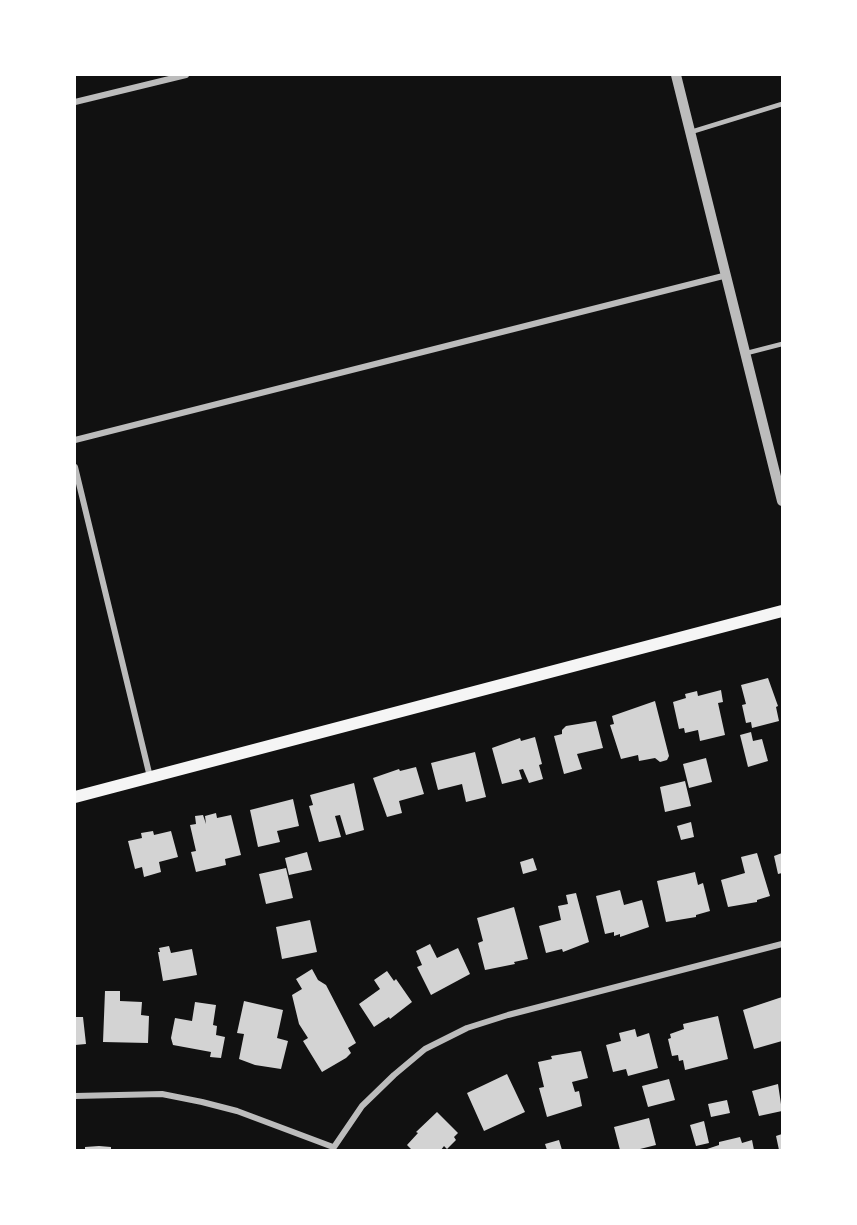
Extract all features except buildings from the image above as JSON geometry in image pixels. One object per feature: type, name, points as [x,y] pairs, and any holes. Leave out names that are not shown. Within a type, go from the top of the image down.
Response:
[{"type":"main road","points":[[75,797],[782,611]]},
{"type":"street","points":[[75,102],[174,76],[186,75]]},
{"type":"street","points":[[676,75],[782,501]]},
{"type":"street","points":[[75,440],[727,275]]},
{"type":"street","points":[[75,467],[150,778]]},
{"type":"street","points":[[75,1096],[162,1094],[202,1102],[237,1111],[332,1148],[362,1106],[394,1075],[425,1049],[467,1028],[782,944]]},
{"type":"lane","points":[[691,132],[782,104]]},
{"type":"lane","points":[[747,353],[782,344]]}]
